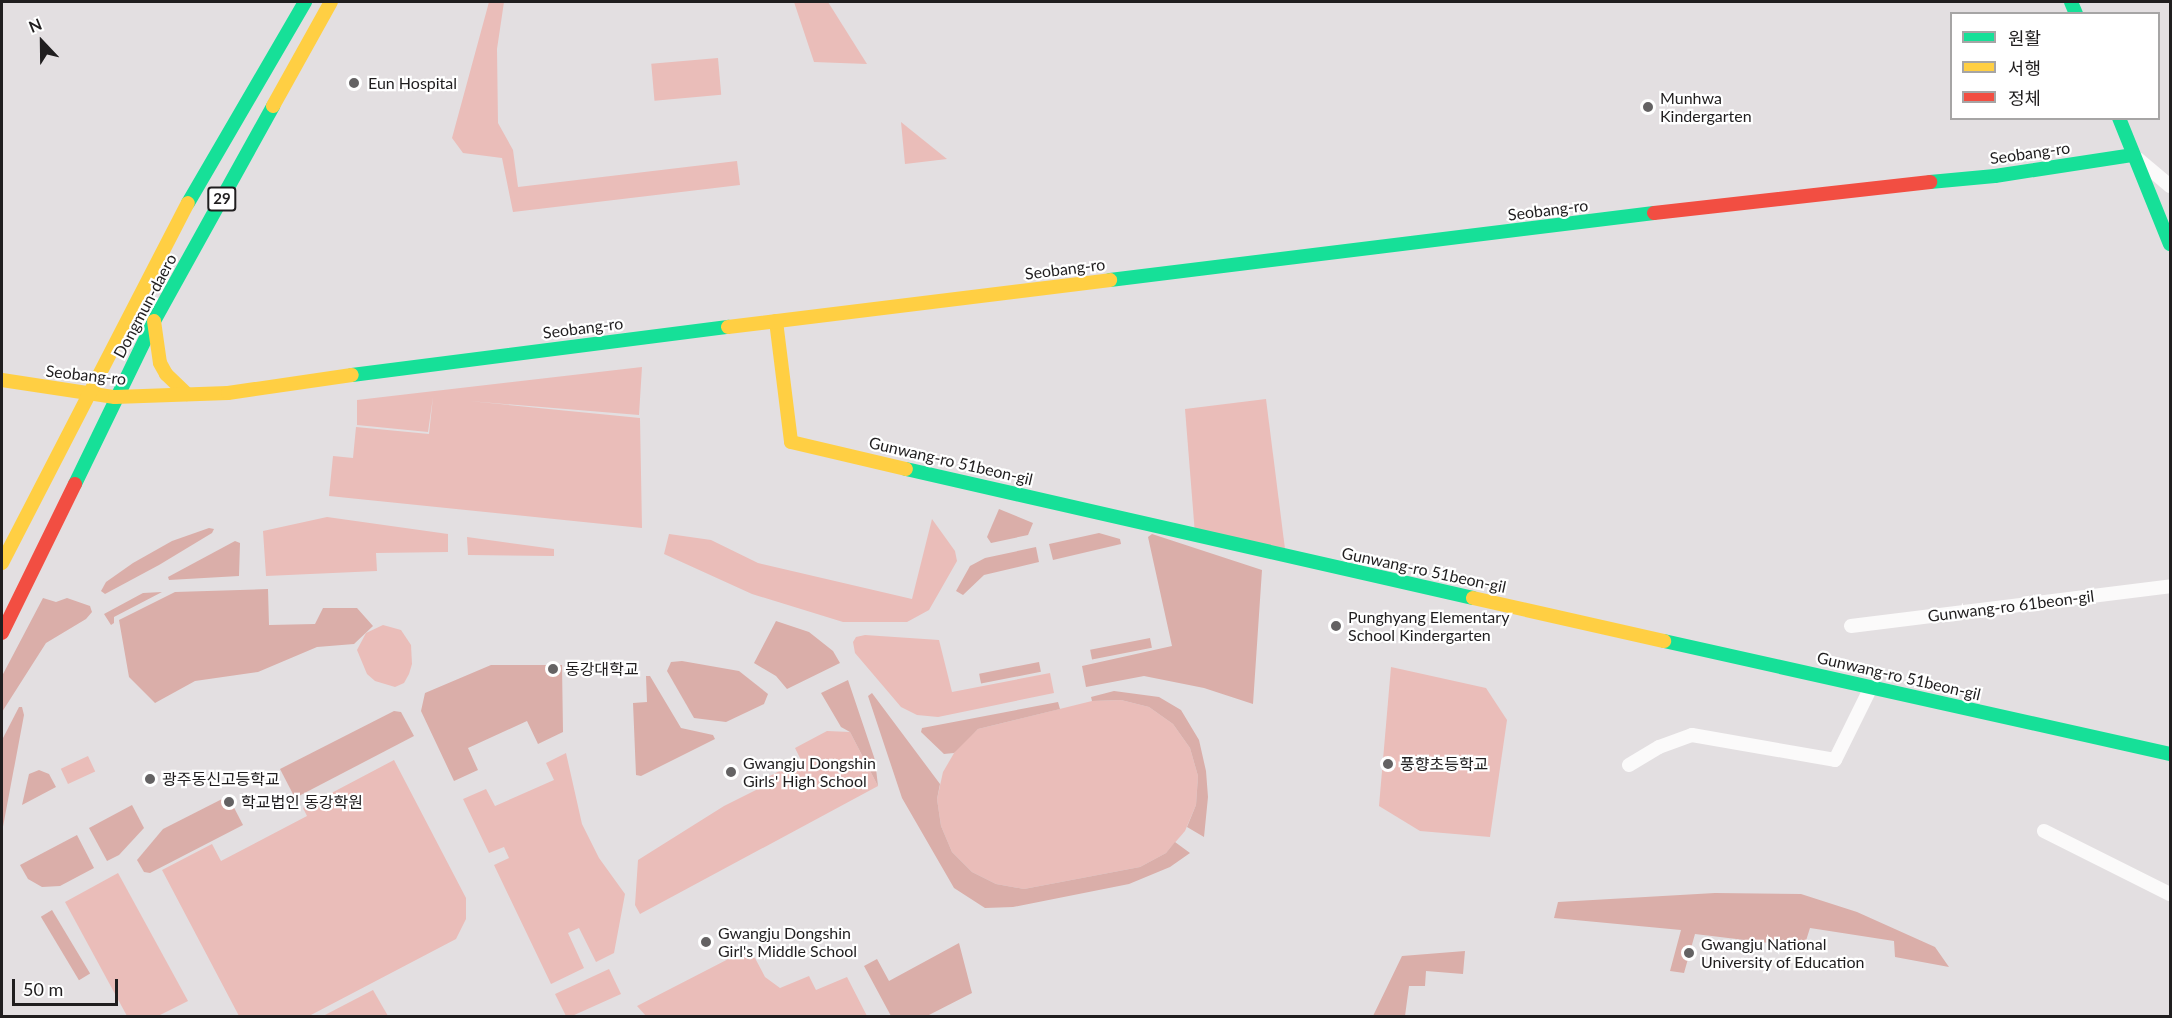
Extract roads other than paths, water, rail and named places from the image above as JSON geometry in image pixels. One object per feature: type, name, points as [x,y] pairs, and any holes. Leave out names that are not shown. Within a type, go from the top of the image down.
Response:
[{"type":"main road","name":"Dongmun-daero","points":[[2,563],[86,394],[175,225],[305,2]]},
{"type":"main road","name":"Dongmun-daero","points":[[2,633],[154,321],[331,2]]},
{"type":"main road","points":[[2121,120],[2170,244]]},
{"type":"main road","name":"Seobang-ro","points":[[2,380],[115,397],[228,393],[430,363],[1804,195],[1995,176],[2133,155]]},
{"type":"main road","points":[[154,321],[160,363],[166,374],[187,394]]},
{"type":"main road","name":"Gunwang-ro 51beon-gil","points":[[776,321],[791,442],[1292,558],[2170,754]]},
{"type":"street","points":[[2133,155],[2170,186]]},
{"type":"street","name":"Gunwang-ro 61beon-gil","points":[[1851,626],[2170,586]]},
{"type":"street","points":[[1629,765],[1659,747],[1692,735],[1835,760],[1871,687]]},
{"type":"street","points":[[2044,831],[2170,894]]},
{"type":"place","name":"Eun Hospital","points":[[354,83]]},
{"type":"place","name":"Munhwa Kindergarten","points":[[1648,107]]},
{"type":"place","name":"Punghyang Elementary School Kindergarten","points":[[1336,626]]},
{"type":"place","name":"동강대학교","points":[[553,669]]},
{"type":"place","name":"풍향초등학교","points":[[1388,764]]},
{"type":"place","name":"Gwangju Dongshin Girls' High School","points":[[731,772]]},
{"type":"place","name":"광주동신고등학교","points":[[150,779]]},
{"type":"place","name":"학교법인 동강학원","points":[[229,802]]},
{"type":"place","name":"Gwangju Dongshin Girl's Middle School","points":[[706,942]]},
{"type":"place","name":"Gwangju National University of Education","points":[[1689,953]]}]
